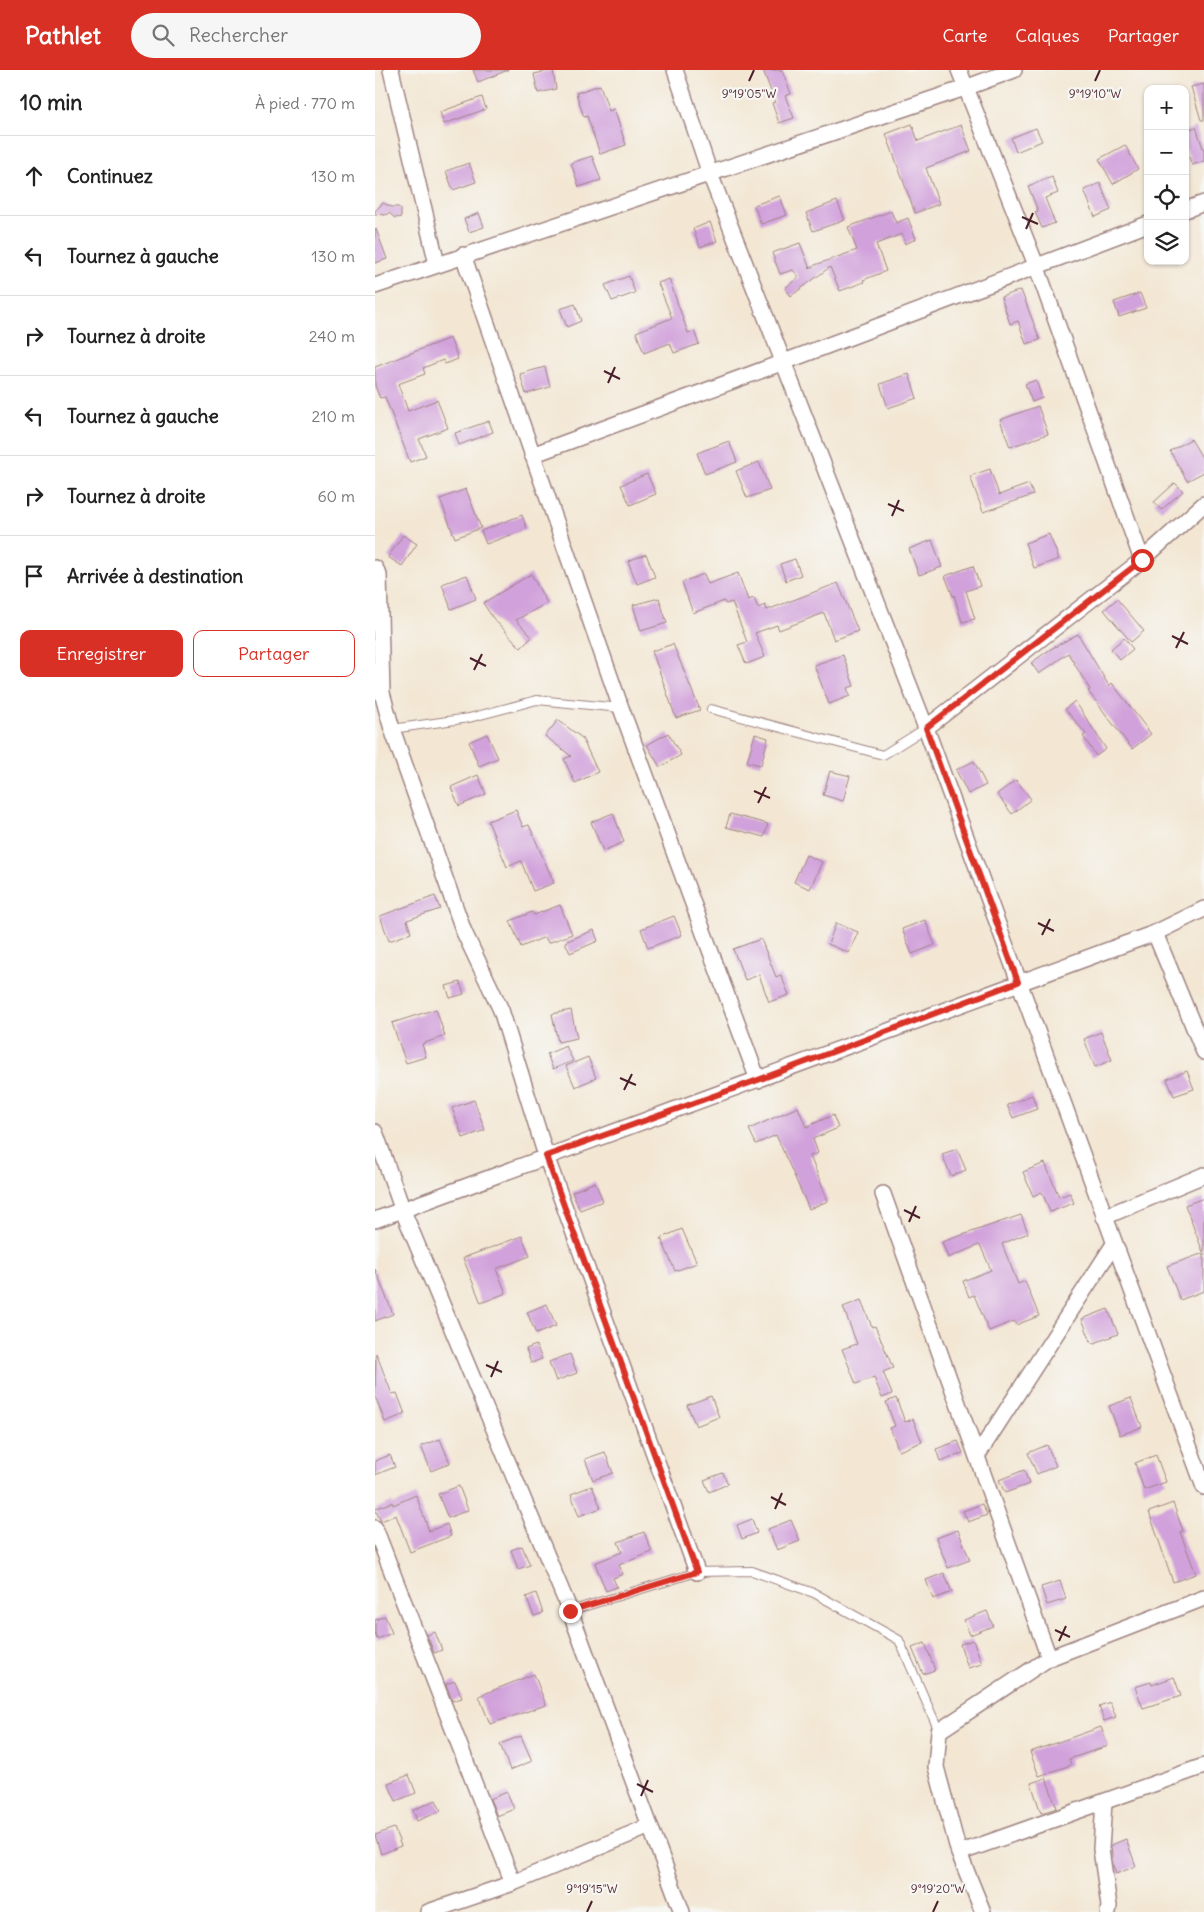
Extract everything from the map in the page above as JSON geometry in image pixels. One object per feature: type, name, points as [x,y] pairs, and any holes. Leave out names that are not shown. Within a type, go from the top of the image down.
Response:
[{"type":"street","points":[[391,70],[437,264]]},
{"type":"street","points":[[675,70],[710,174],[926,728],[1204,1487]]},
{"type":"street","points":[[959,70],[1036,265],[1142,560]]},
{"type":"street","points":[[375,286],[1014,70]]},
{"type":"street","points":[[1189,209],[1204,203]]},
{"type":"street","points":[[532,455],[1144,225]]},
{"type":"street","points":[[463,255],[621,708],[758,1080]]},
{"type":"street","points":[[926,728],[1142,560],[1204,504]]},
{"type":"street","points":[[375,568],[379,575],[379,692],[391,730],[463,932],[501,1010],[546,1156],[697,1572]]},
{"type":"street","points":[[375,1220],[1155,933],[1204,909]]},
{"type":"street","points":[[1155,933],[1204,1052]]},
{"type":"street","points":[[375,1132],[403,1211],[570,1611],[682,1912]]},
{"type":"street","points":[[1104,1217],[1204,1175]]},
{"type":"street","points":[[883,1194],[1049,1658]]},
{"type":"street","points":[[977,1456],[1114,1244]]},
{"type":"street","points":[[375,1528],[513,1883]]},
{"type":"street","points":[[983,1912],[959,1853],[935,1767],[939,1731],[1049,1658],[1204,1598]]},
{"type":"street","points":[[959,1853],[1204,1766]]},
{"type":"street","points":[[1105,1802],[1101,1849],[1109,1906],[1108,1912]]},
{"type":"street","points":[[428,1912],[513,1883],[650,1826]]},
{"type":"lane","points":[[391,730],[469,718],[537,700],[621,708]]},
{"type":"lane","points":[[711,709],[883,755],[926,728]]},
{"type":"lane","points":[[570,1611],[697,1572],[752,1571],[814,1593],[899,1640],[939,1731]]},
{"type":"building","points":[[473,70],[508,70],[478,82]]},
{"type":"building","points":[[553,70],[556,89],[538,93],[534,74]]},
{"type":"building","points":[[763,70],[782,70],[791,94],[785,96],[794,118],[779,123],[772,103],[775,102]]},
{"type":"building","points":[[1204,84],[1204,120],[1201,120],[1191,87]]},
{"type":"building","points":[[600,85],[609,111],[614,109],[626,145],[600,154],[587,116],[584,117],[576,93]]},
{"type":"building","points":[[482,97],[486,109],[444,124],[440,112]]},
{"type":"building","points":[[912,124],[918,141],[961,125],[971,151],[926,168],[939,204],[915,213],[886,134]]},
{"type":"building","points":[[1196,127],[1204,151],[1204,161],[1192,165],[1189,157],[1189,130]]},
{"type":"building","points":[[1036,128],[1042,141],[1016,152],[1011,138]]},
{"type":"building","points":[[1125,145],[1138,169],[1113,184],[1099,159]]},
{"type":"building","points":[[592,156],[601,180],[579,187],[571,163]]},
{"type":"building","points":[[469,163],[476,182],[453,190],[446,171]]},
{"type":"building","points":[[1052,177],[1058,193],[1045,198],[1055,223],[1042,228],[1035,212],[1038,211],[1028,186]]},
{"type":"building","points":[[1100,183],[1111,210],[1095,217],[1084,190]]},
{"type":"building","points":[[780,196],[787,215],[761,224],[754,205]]},
{"type":"building","points":[[837,201],[845,220],[813,231],[806,213]]},
{"type":"building","points":[[383,203],[401,209],[401,217],[395,218],[389,213],[385,215],[375,214],[375,211]]},
{"type":"building","points":[[891,211],[896,223],[908,218],[916,239],[905,244],[902,234],[876,244],[886,271],[840,291],[830,267],[791,296],[785,288],[799,277],[793,270],[780,274],[772,253],[800,243],[810,269],[815,265],[857,250],[848,227]]},
{"type":"building","points":[[479,213],[484,227],[469,232],[464,219]]},
{"type":"building","points":[[710,222],[717,241],[700,247],[693,229]]},
{"type":"building","points":[[375,229],[387,259],[375,263]]},
{"type":"building","points":[[629,276],[635,293],[612,301],[605,285]]},
{"type":"building","points":[[669,279],[688,333],[694,331],[699,344],[674,353],[670,343],[644,353],[636,332],[672,318],[658,283]]},
{"type":"building","points":[[1021,290],[1040,340],[1026,344],[1018,321],[1010,324],[1001,297]]},
{"type":"building","points":[[1140,293],[1146,308],[1119,317],[1114,302]]},
{"type":"building","points":[[575,304],[581,321],[567,327],[560,309]]},
{"type":"building","points":[[450,338],[458,359],[445,364],[443,360],[423,368],[425,374],[398,384],[408,411],[437,400],[448,428],[419,439],[426,456],[410,462],[385,397],[380,398],[375,386],[375,367]]},
{"type":"building","points":[[545,367],[550,387],[526,394],[520,374]]},
{"type":"building","points":[[909,374],[917,398],[888,408],[880,384]]},
{"type":"building","points":[[1036,380],[1042,398],[1032,402],[1025,384]]},
{"type":"building","points":[[1038,406],[1048,434],[1010,447],[1000,420]]},
{"type":"building","points":[[489,421],[493,432],[459,445],[455,433]]},
{"type":"building","points":[[1191,439],[1204,461],[1204,472],[1187,481],[1170,451]]},
{"type":"building","points":[[729,441],[737,462],[705,474],[697,453]]},
{"type":"building","points":[[759,462],[770,490],[747,498],[736,471]]},
{"type":"building","points":[[990,469],[999,495],[1029,484],[1033,495],[983,512],[970,476]]},
{"type":"building","points":[[647,474],[656,494],[630,505],[621,485]]},
{"type":"building","points":[[1175,483],[1183,491],[1161,510],[1154,502]]},
{"type":"building","points":[[466,489],[481,528],[455,538],[440,499]]},
{"type":"building","points":[[522,515],[527,529],[486,544],[481,531]]},
{"type":"building","points":[[1049,534],[1059,559],[1034,568],[1025,543]]},
{"type":"building","points":[[403,535],[417,544],[402,566],[388,557]]},
{"type":"building","points":[[932,540],[942,567],[919,575],[909,549]]},
{"type":"building","points":[[646,554],[655,577],[637,584],[628,561]]},
{"type":"building","points":[[795,559],[801,575],[786,581],[780,564]]},
{"type":"building","points":[[973,566],[980,586],[966,591],[975,619],[962,622],[954,595],[945,576]]},
{"type":"building","points":[[738,573],[748,600],[754,598],[758,608],[765,605],[767,610],[838,583],[858,631],[834,640],[824,613],[779,630],[777,625],[755,633],[765,657],[746,664],[738,645],[747,642],[732,602],[725,604],[724,601],[693,613],[682,582],[704,574],[708,584]]},
{"type":"building","points":[[531,574],[547,603],[516,620],[532,637],[521,648],[493,618],[483,603]]},
{"type":"building","points":[[467,575],[476,599],[451,609],[442,584]]},
{"type":"building","points":[[659,598],[667,623],[641,631],[633,605]]},
{"type":"building","points":[[1117,599],[1144,631],[1131,642],[1104,610]]},
{"type":"building","points":[[1078,634],[1109,686],[1112,683],[1151,734],[1132,749],[1088,691],[1090,690],[1068,653],[1039,674],[1031,663],[1049,650]]},
{"type":"building","points":[[1124,638],[1133,649],[1120,660],[1111,649]]},
{"type":"building","points":[[673,644],[700,710],[676,718],[652,651]]},
{"type":"building","points":[[843,655],[854,686],[847,688],[850,696],[829,704],[814,665]]},
{"type":"building","points":[[1075,701],[1106,749],[1096,756],[1083,736],[1086,734],[1065,709]]},
{"type":"building","points":[[558,720],[582,738],[598,772],[575,783],[564,759],[571,756],[545,736]]},
{"type":"building","points":[[668,733],[681,755],[660,767],[647,745]]},
{"type":"building","points":[[487,734],[498,758],[479,766],[469,742]]},
{"type":"building","points":[[755,734],[768,738],[761,765],[747,762]]},
{"type":"building","points":[[974,761],[986,785],[968,794],[956,770]]},
{"type":"building","points":[[830,771],[850,776],[843,801],[823,795]]},
{"type":"building","points":[[478,775],[486,794],[459,806],[451,787]]},
{"type":"building","points":[[1016,780],[1031,799],[1012,814],[997,794]]},
{"type":"building","points":[[516,810],[523,827],[529,825],[554,883],[533,891],[521,861],[507,867],[488,821]]},
{"type":"building","points":[[613,813],[624,842],[603,851],[591,822]]},
{"type":"building","points":[[730,814],[768,824],[764,837],[726,827]]},
{"type":"building","points":[[806,855],[822,862],[810,889],[794,882]]},
{"type":"building","points":[[435,896],[440,909],[407,920],[411,933],[389,941],[380,916]]},
{"type":"building","points":[[560,905],[572,934],[548,943],[545,937],[521,947],[510,921],[532,912],[534,915]]},
{"type":"building","points":[[674,916],[682,935],[648,948],[641,929]]},
{"type":"building","points":[[925,920],[935,945],[912,954],[902,929]]},
{"type":"building","points":[[836,923],[858,932],[849,953],[828,944]]},
{"type":"building","points":[[594,930],[598,941],[570,953],[565,942]]},
{"type":"building","points":[[761,939],[776,977],[781,975],[789,995],[769,1002],[759,975],[745,980],[733,949]]},
{"type":"building","points":[[460,982],[464,994],[450,998],[446,986]]},
{"type":"building","points":[[436,1009],[445,1036],[422,1044],[426,1057],[406,1063],[392,1023]]},
{"type":"building","points":[[571,1010],[577,1038],[558,1042],[552,1014]]},
{"type":"building","points":[[1101,1032],[1112,1060],[1095,1067],[1084,1039]]},
{"type":"building","points":[[566,1046],[573,1061],[553,1069],[547,1054]]},
{"type":"building","points":[[588,1057],[596,1078],[575,1087],[566,1066]]},
{"type":"building","points":[[1187,1071],[1194,1089],[1174,1096],[1167,1079]]},
{"type":"building","points":[[1032,1095],[1037,1109],[1013,1118],[1007,1105]]},
{"type":"building","points":[[474,1100],[485,1130],[463,1138],[452,1108]]},
{"type":"building","points":[[798,1107],[806,1127],[833,1115],[838,1128],[813,1139],[818,1153],[810,1156],[828,1201],[809,1209],[776,1135],[756,1144],[749,1129]]},
{"type":"building","points":[[957,1149],[966,1170],[951,1176],[942,1154]]},
{"type":"building","points":[[1045,1163],[1059,1197],[1070,1193],[1074,1203],[1050,1212],[1042,1192],[1033,1196],[1023,1172]]},
{"type":"building","points":[[595,1182],[603,1201],[580,1210],[572,1192]]},
{"type":"building","points":[[1204,1198],[1204,1251],[1203,1252],[1185,1205]]},
{"type":"building","points":[[1021,1215],[1028,1233],[1002,1244],[1018,1284],[1025,1281],[1039,1316],[1016,1325],[1014,1321],[989,1331],[974,1295],[969,1297],[963,1281],[991,1270],[981,1247],[979,1245],[948,1258],[942,1242]]},
{"type":"building","points":[[682,1229],[697,1263],[675,1271],[661,1238]]},
{"type":"building","points":[[522,1236],[530,1256],[496,1269],[506,1293],[481,1303],[463,1258]]},
{"type":"building","points":[[1204,1253],[1204,1291],[1180,1300],[1167,1266]]},
{"type":"building","points":[[375,1269],[393,1314],[375,1321]]},
{"type":"building","points":[[861,1300],[872,1327],[875,1326],[893,1368],[883,1372],[892,1394],[882,1398],[874,1377],[856,1384],[842,1349],[857,1344],[843,1307]]},
{"type":"building","points":[[547,1304],[556,1326],[536,1334],[527,1312]]},
{"type":"building","points":[[1108,1309],[1118,1334],[1092,1344],[1082,1319]]},
{"type":"building","points":[[536,1345],[542,1359],[531,1363],[526,1349]]},
{"type":"building","points":[[376,1353],[392,1394],[397,1393],[405,1414],[385,1422],[375,1396]]},
{"type":"building","points":[[570,1354],[577,1373],[556,1381],[549,1362]]},
{"type":"building","points":[[711,1396],[719,1417],[696,1426],[687,1405]]},
{"type":"building","points":[[896,1398],[905,1422],[913,1419],[922,1442],[899,1451],[890,1428],[895,1426],[886,1402]]},
{"type":"building","points":[[1131,1398],[1142,1427],[1120,1435],[1109,1406]]},
{"type":"building","points":[[440,1439],[450,1463],[431,1471],[421,1446]]},
{"type":"building","points":[[958,1441],[963,1453],[940,1461],[936,1449]]},
{"type":"building","points":[[1047,1445],[1056,1466],[1037,1474],[1028,1453]]},
{"type":"building","points":[[605,1452],[613,1473],[593,1480],[585,1459]]},
{"type":"building","points":[[390,1455],[395,1467],[375,1475],[375,1461]]},
{"type":"building","points":[[1156,1455],[1166,1482],[1144,1490],[1135,1463]]},
{"type":"building","points":[[1024,1470],[1029,1484],[1005,1493],[999,1480]]},
{"type":"building","points":[[723,1473],[728,1484],[709,1492],[704,1480]]},
{"type":"building","points":[[459,1486],[468,1510],[448,1518],[438,1494]]},
{"type":"building","points":[[592,1486],[601,1508],[579,1516],[571,1494]]},
{"type":"building","points":[[416,1495],[429,1531],[447,1524],[451,1536],[410,1552],[396,1515],[381,1521],[375,1509],[392,1502],[393,1505]]},
{"type":"building","points":[[1173,1503],[1183,1531],[1180,1532],[1196,1574],[1173,1582],[1149,1512]]},
{"type":"building","points":[[982,1504],[987,1515],[968,1522],[963,1511]]},
{"type":"building","points":[[752,1519],[757,1533],[742,1539],[737,1525]]},
{"type":"building","points":[[791,1520],[800,1541],[777,1550],[768,1529]]},
{"type":"building","points":[[958,1530],[970,1560],[948,1568],[936,1538]]},
{"type":"building","points":[[644,1532],[652,1552],[619,1565],[623,1574],[613,1578],[617,1587],[606,1591],[595,1563],[622,1552],[618,1542]]},
{"type":"building","points":[[522,1546],[530,1565],[518,1569],[511,1550]]},
{"type":"building","points":[[944,1573],[952,1592],[933,1599],[926,1580]]},
{"type":"building","points":[[1060,1581],[1066,1599],[1047,1605],[1041,1587]]},
{"type":"building","points":[[536,1593],[543,1613],[534,1616],[526,1597]]},
{"type":"building","points":[[987,1611],[993,1626],[970,1635],[964,1620]]},
{"type":"building","points":[[385,1616],[392,1633],[377,1639],[375,1620]]},
{"type":"building","points":[[435,1632],[442,1650],[434,1653],[427,1635]]},
{"type":"building","points":[[973,1640],[982,1664],[968,1668],[960,1644]]},
{"type":"building","points":[[925,1643],[935,1670],[923,1674],[912,1648]]},
{"type":"building","points":[[534,1674],[546,1705],[490,1724],[479,1696]]},
{"type":"building","points":[[1174,1677],[1181,1696],[1143,1708],[1135,1687],[1151,1682],[1152,1685]]},
{"type":"building","points":[[455,1681],[462,1698],[452,1701],[446,1684]]},
{"type":"building","points":[[1110,1702],[1116,1717],[1104,1721],[1099,1706]]},
{"type":"building","points":[[1101,1727],[1108,1746],[1069,1759],[1071,1765],[1039,1776],[1030,1752]]},
{"type":"building","points":[[521,1736],[532,1761],[510,1770],[500,1744]]},
{"type":"building","points":[[409,1775],[416,1793],[396,1801],[388,1783]]},
{"type":"building","points":[[1046,1778],[1057,1808],[1041,1813],[1031,1783]]},
{"type":"building","points":[[507,1792],[514,1809],[497,1816],[490,1799]]},
{"type":"building","points":[[436,1800],[441,1811],[417,1821],[413,1810]]},
{"type":"building","points":[[394,1828],[401,1846],[381,1854],[375,1835]]},
{"type":"building","points":[[1126,1839],[1136,1866],[1116,1874],[1111,1845]]},
{"type":"route","points":[[570,1611],[697,1572],[546,1156],[758,1080],[1018,982],[926,728],[1142,560]]}]
